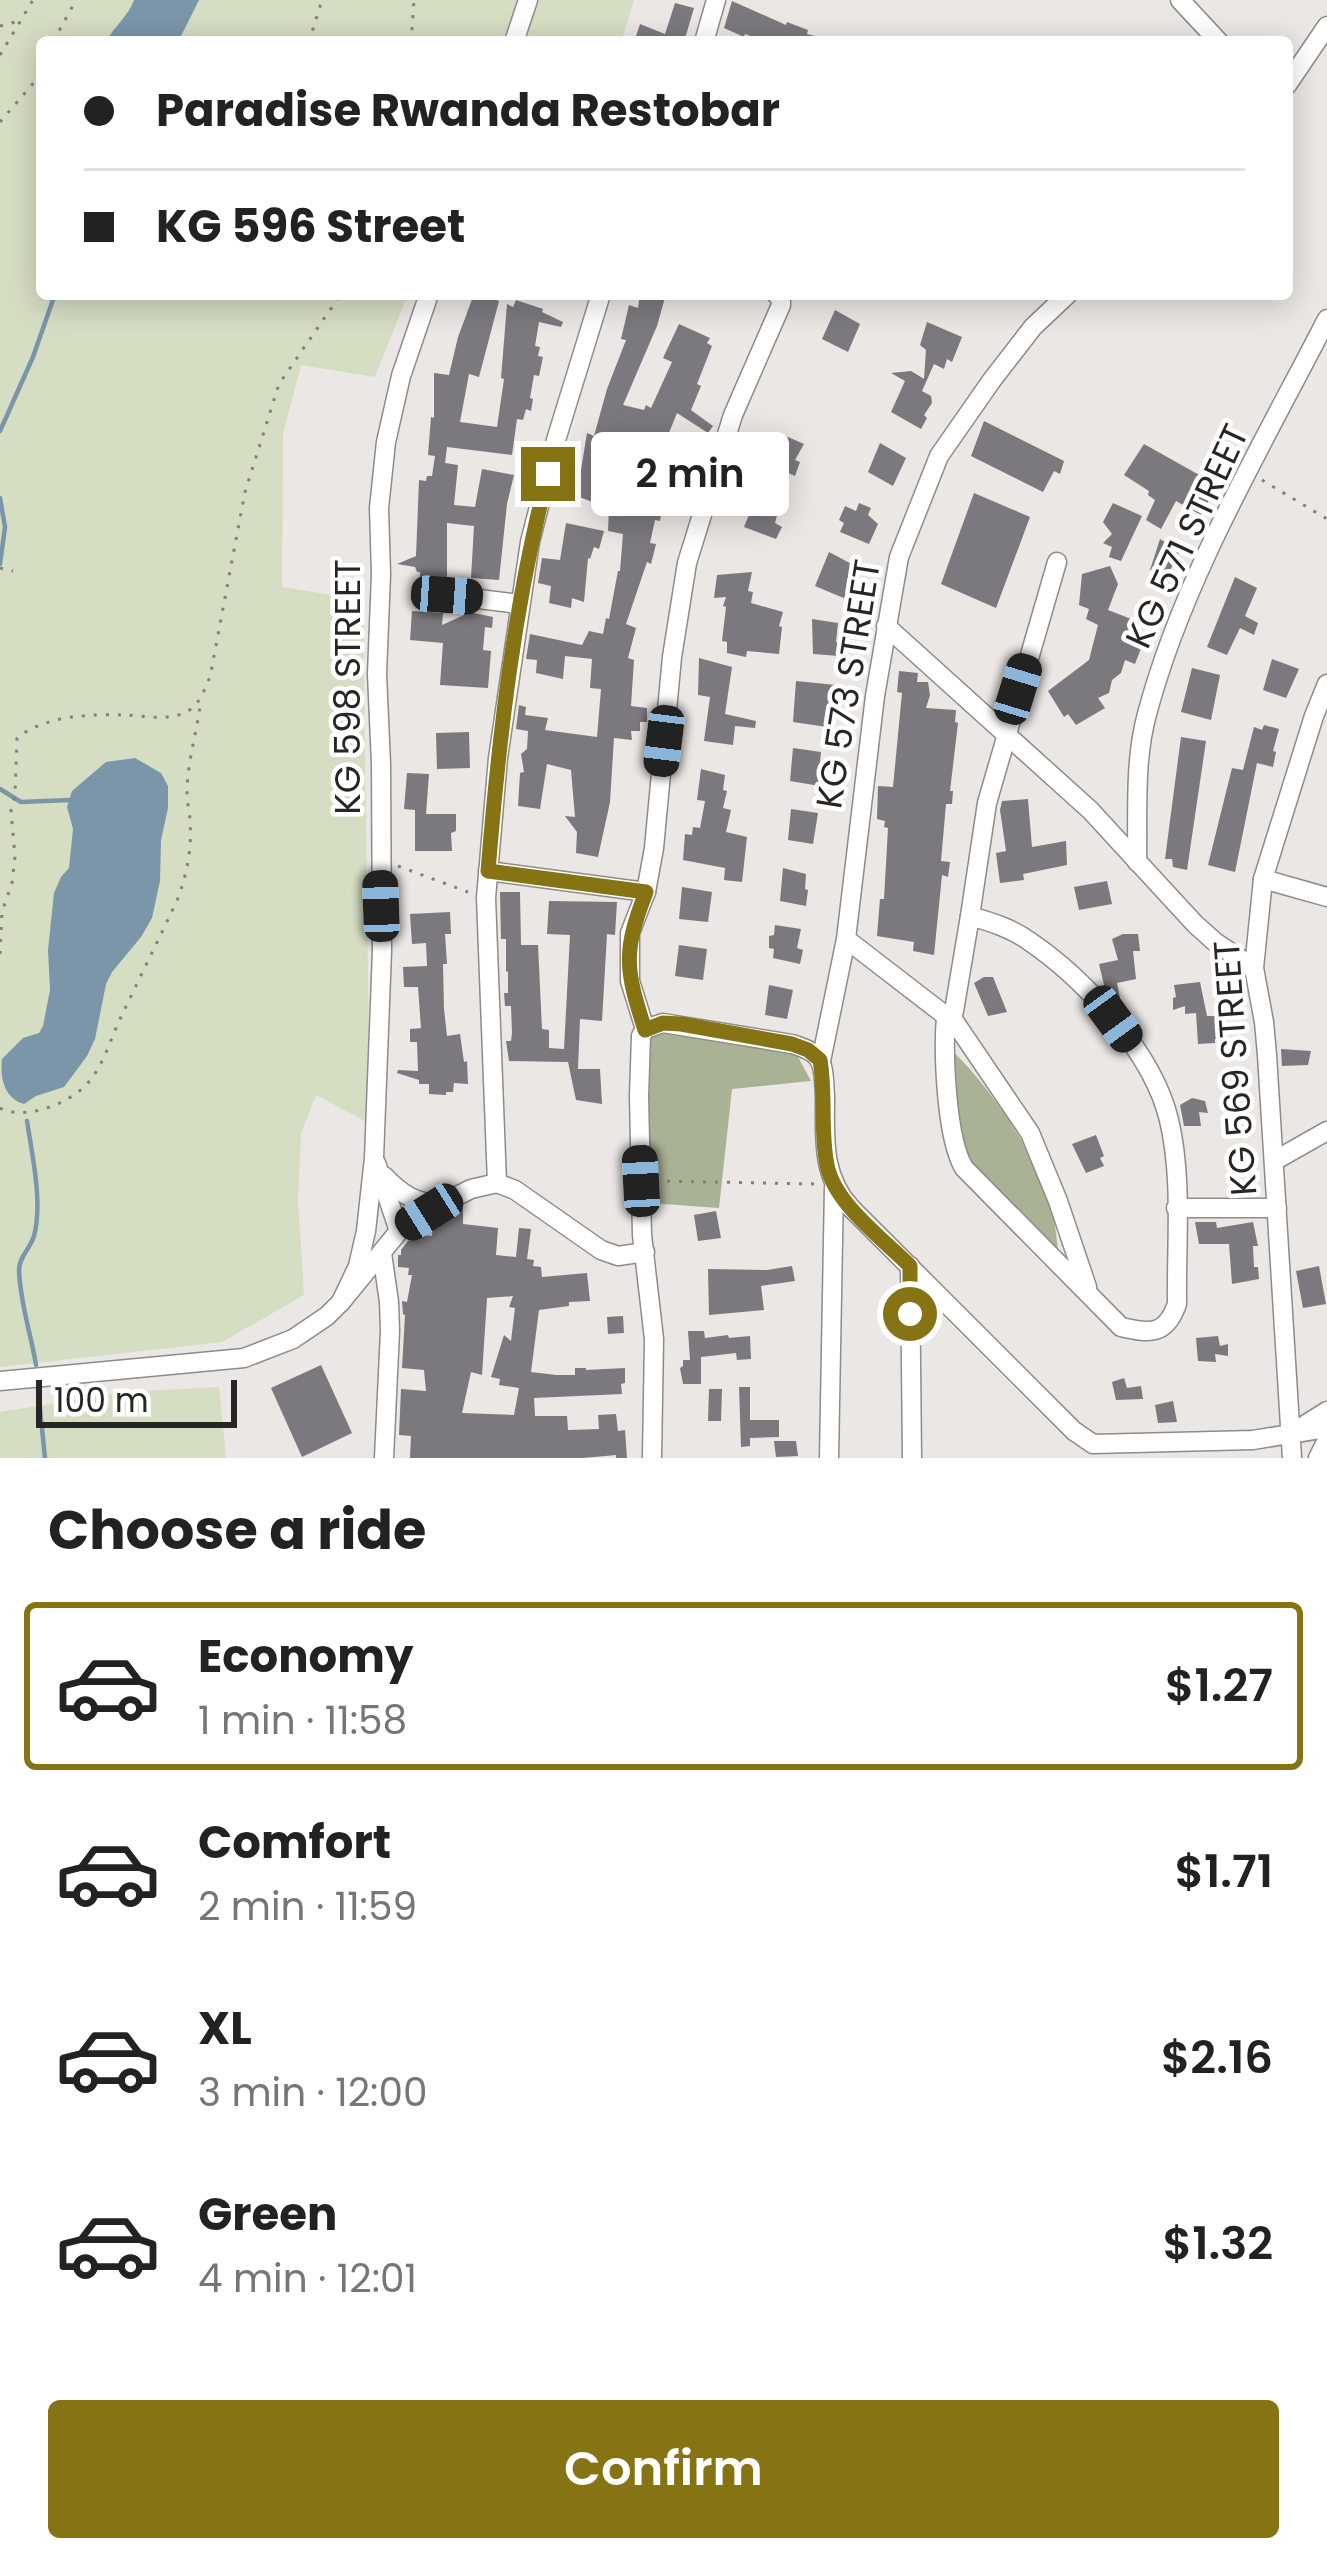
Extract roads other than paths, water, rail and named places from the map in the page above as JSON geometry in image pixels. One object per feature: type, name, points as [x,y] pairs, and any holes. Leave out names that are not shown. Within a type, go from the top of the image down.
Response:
[{"type":"street","points":[[516,36],[528,0]]},
{"type":"street","points":[[706,36],[716,0]]},
{"type":"street","points":[[1180,0],[1213,36]]},
{"type":"street","points":[[1293,76],[1327,26]]},
{"type":"street","name":"KG 598 STREET","points":[[341,1302],[358,1265],[377,1165],[382,952],[379,508],[386,442],[401,376],[427,300]]},
{"type":"street","points":[[497,1183],[486,898],[498,758],[530,542],[600,300]]},
{"type":"street","points":[[652,1458],[654,1339],[642,1235],[638,1096],[645,1030],[630,981],[630,933],[646,892],[654,848],[672,657],[687,562],[733,416],[779,300]]},
{"type":"street","name":"KG 573 STREET","points":[[829,1458],[834,1186],[826,1164],[820,1060],[846,939],[899,557],[939,456],[1019,344],[1062,300]]},
{"type":"street","name":"KG 571 STREET","points":[[1137,862],[1145,718],[1174,629],[1240,487],[1327,319]]},
{"type":"street","points":[[948,1015],[955,1011],[987,803],[1057,562]]},
{"type":"street","points":[[429,597],[519,604]]},
{"type":"street","points":[[886,626],[1090,810],[1215,942],[1254,968]]},
{"type":"street","name":"KG 569 STREET","points":[[1292,1458],[1264,1022],[1254,968],[1263,879],[1327,684]]},
{"type":"street","points":[[488,871],[646,892]]},
{"type":"street","points":[[1263,879],[1327,897]]},
{"type":"street","points":[[948,1015],[946,1064],[956,1153],[964,1168],[1121,1327],[1144,1332],[1171,1321],[1177,1304],[1175,1169],[1168,1118],[1148,1067],[1113,1019],[1066,969],[1016,933],[970,916]]},
{"type":"street","points":[[846,939],[948,1015],[1030,1133],[1088,1291]]},
{"type":"street","points":[[645,1030],[663,1023],[681,1024],[792,1044],[820,1060]]},
{"type":"street","points":[[1274,1160],[1327,1131]]},
{"type":"street","points":[[377,1165],[398,1191],[427,1204],[441,1204]]},
{"type":"street","name":"KG 598 STREET","points":[[377,1165],[399,1231]]},
{"type":"street","points":[[0,1381],[244,1358],[293,1339],[341,1302],[399,1231],[441,1204],[497,1183],[515,1190],[601,1250],[618,1256],[646,1252]]},
{"type":"street","points":[[834,1186],[1093,1451],[1253,1440],[1327,1428]]},
{"type":"street","points":[[369,1207],[399,1231]]},
{"type":"street","points":[[1176,1208],[1277,1208]]},
{"type":"street","points":[[382,1253],[390,1331],[384,1458]]},
{"type":"street","points":[[910,1266],[912,1458]]},
{"type":"street","points":[[1292,1434],[1327,1411]]},
{"type":"street","points":[[1292,1434],[1302,1458]]},
{"type":"street","points":[[1318,1458],[1327,1440]]},
{"type":"water","points":[[134,0],[199,0],[181,36],[110,36]]},
{"type":"water","points":[[135,758],[161,773],[168,786],[152,918],[106,984],[87,1056],[64,1087],[24,1104],[5,1086],[2,1059],[43,1026],[50,990],[48,950],[54,893],[69,868],[73,829],[67,807],[72,791],[106,762]]},
{"type":"waterway","points":[[0,431],[53,300]]},
{"type":"waterway","points":[[0,498],[5,527],[0,564]]},
{"type":"waterway","points":[[0,789],[21,802],[70,800]]},
{"type":"waterway","points":[[27,1121],[37,1209],[34,1236],[19,1270],[36,1365]]},
{"type":"waterway","points":[[38,1389],[45,1458]]}]
